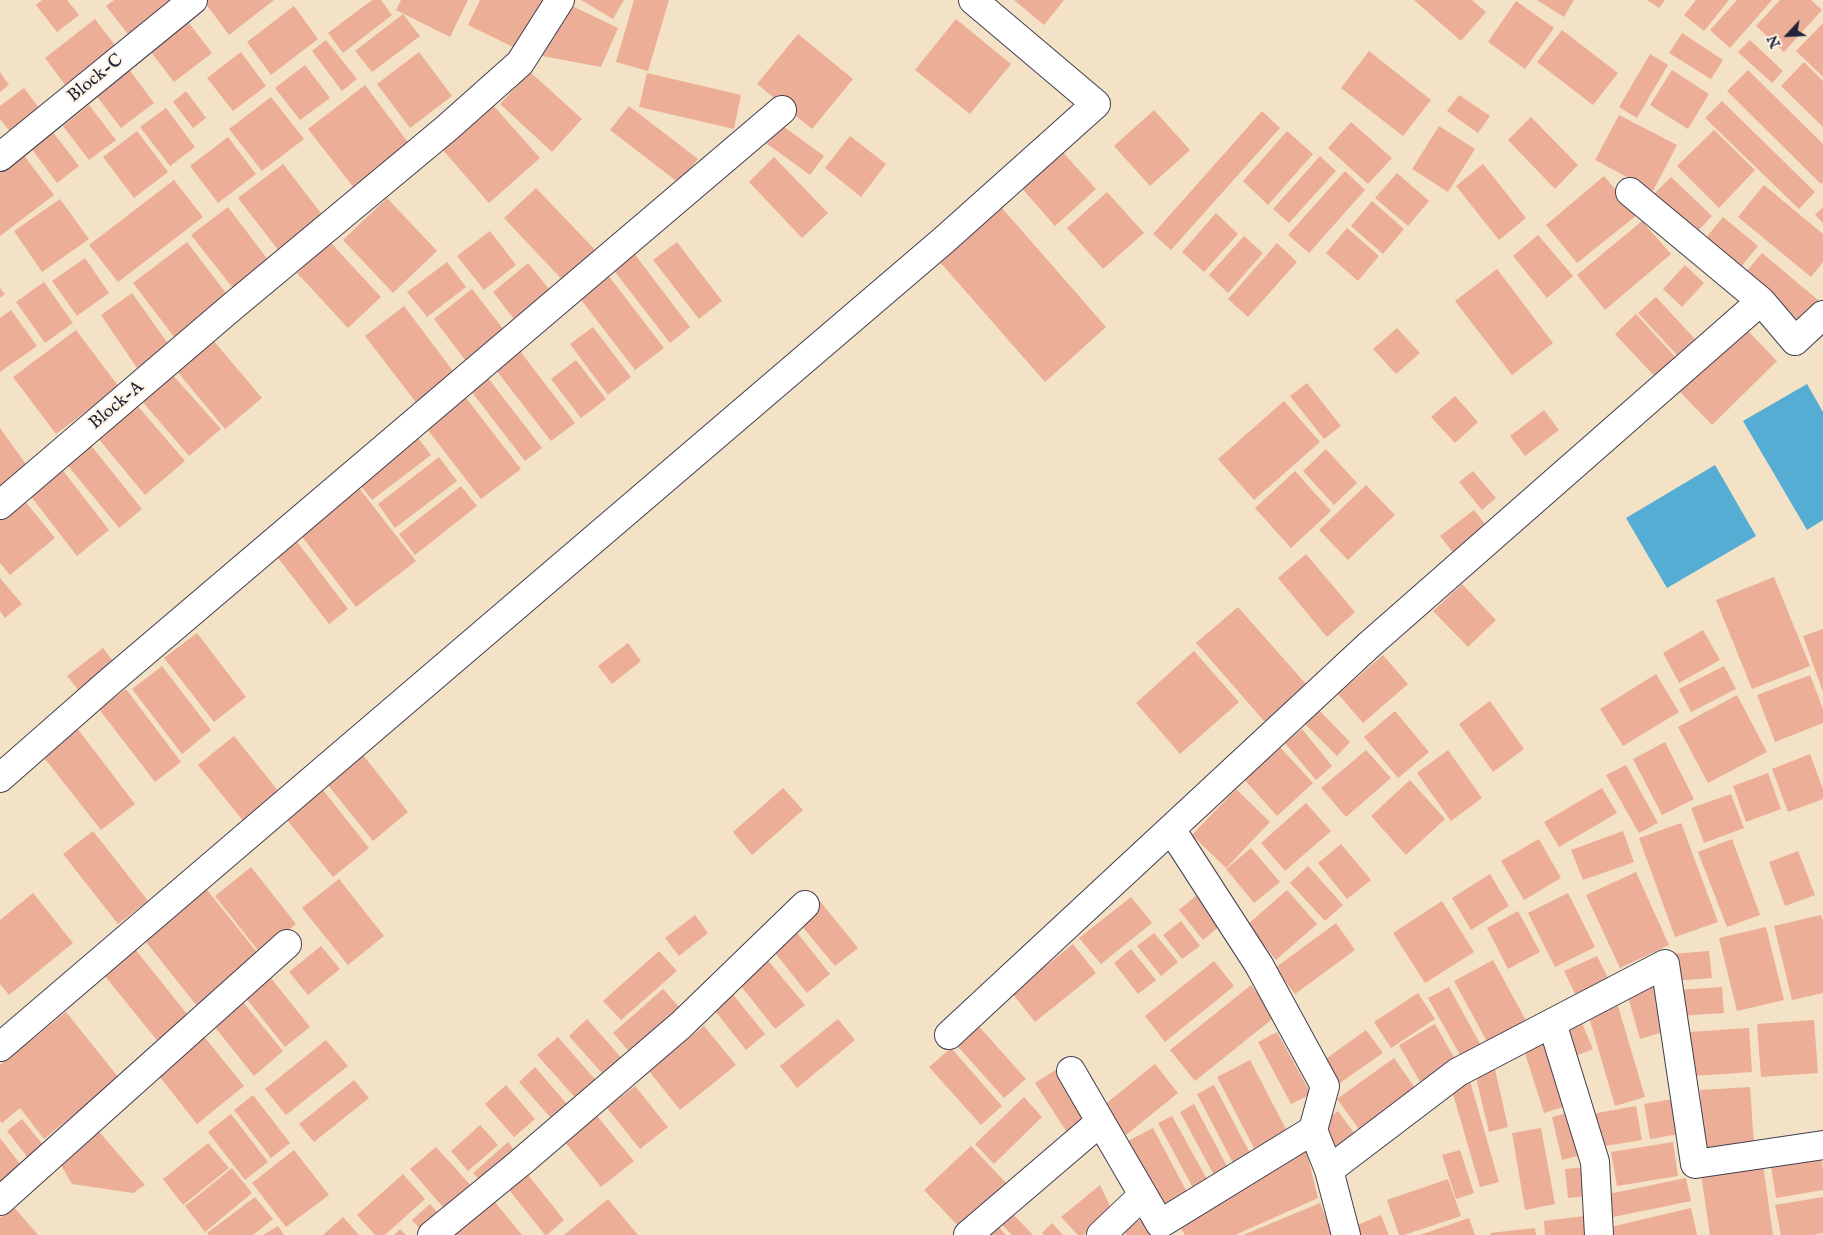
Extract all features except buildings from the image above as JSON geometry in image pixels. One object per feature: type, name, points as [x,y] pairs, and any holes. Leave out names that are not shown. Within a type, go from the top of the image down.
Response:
[{"type":"street","name":"Block-C","points":[[0,157],[193,0]]},
{"type":"street","name":"Block-A","points":[[0,505],[233,306],[447,128],[520,63],[560,0]]},
{"type":"street","points":[[0,1047],[936,246],[1096,104],[973,0]]},
{"type":"street","points":[[0,778],[107,684],[782,110]]},
{"type":"street","points":[[1630,192],[1762,301],[1795,341],[1823,316]]},
{"type":"street","points":[[949,1035],[1369,645],[1762,301]]},
{"type":"street","points":[[1171,829],[1260,965],[1324,1086],[1313,1130],[1329,1170],[1346,1235]]},
{"type":"street","points":[[432,1235],[520,1163],[680,1025],[805,905]]},
{"type":"street","points":[[0,1201],[287,944]]},
{"type":"street","points":[[1329,1170],[1458,1072],[1665,964],[1695,1164],[1823,1145]]},
{"type":"street","points":[[1552,1023],[1595,1162],[1599,1235]]},
{"type":"street","points":[[1071,1071],[1160,1224],[1313,1130]]},
{"type":"street","points":[[968,1235],[1100,1122]]},
{"type":"street","points":[[1101,1235],[1143,1195]]},
{"type":"water","points":[[1807,384],[1823,412],[1823,520],[1807,530],[1743,421]]},
{"type":"water","points":[[1715,465],[1756,536],[1667,588],[1626,518]]}]
